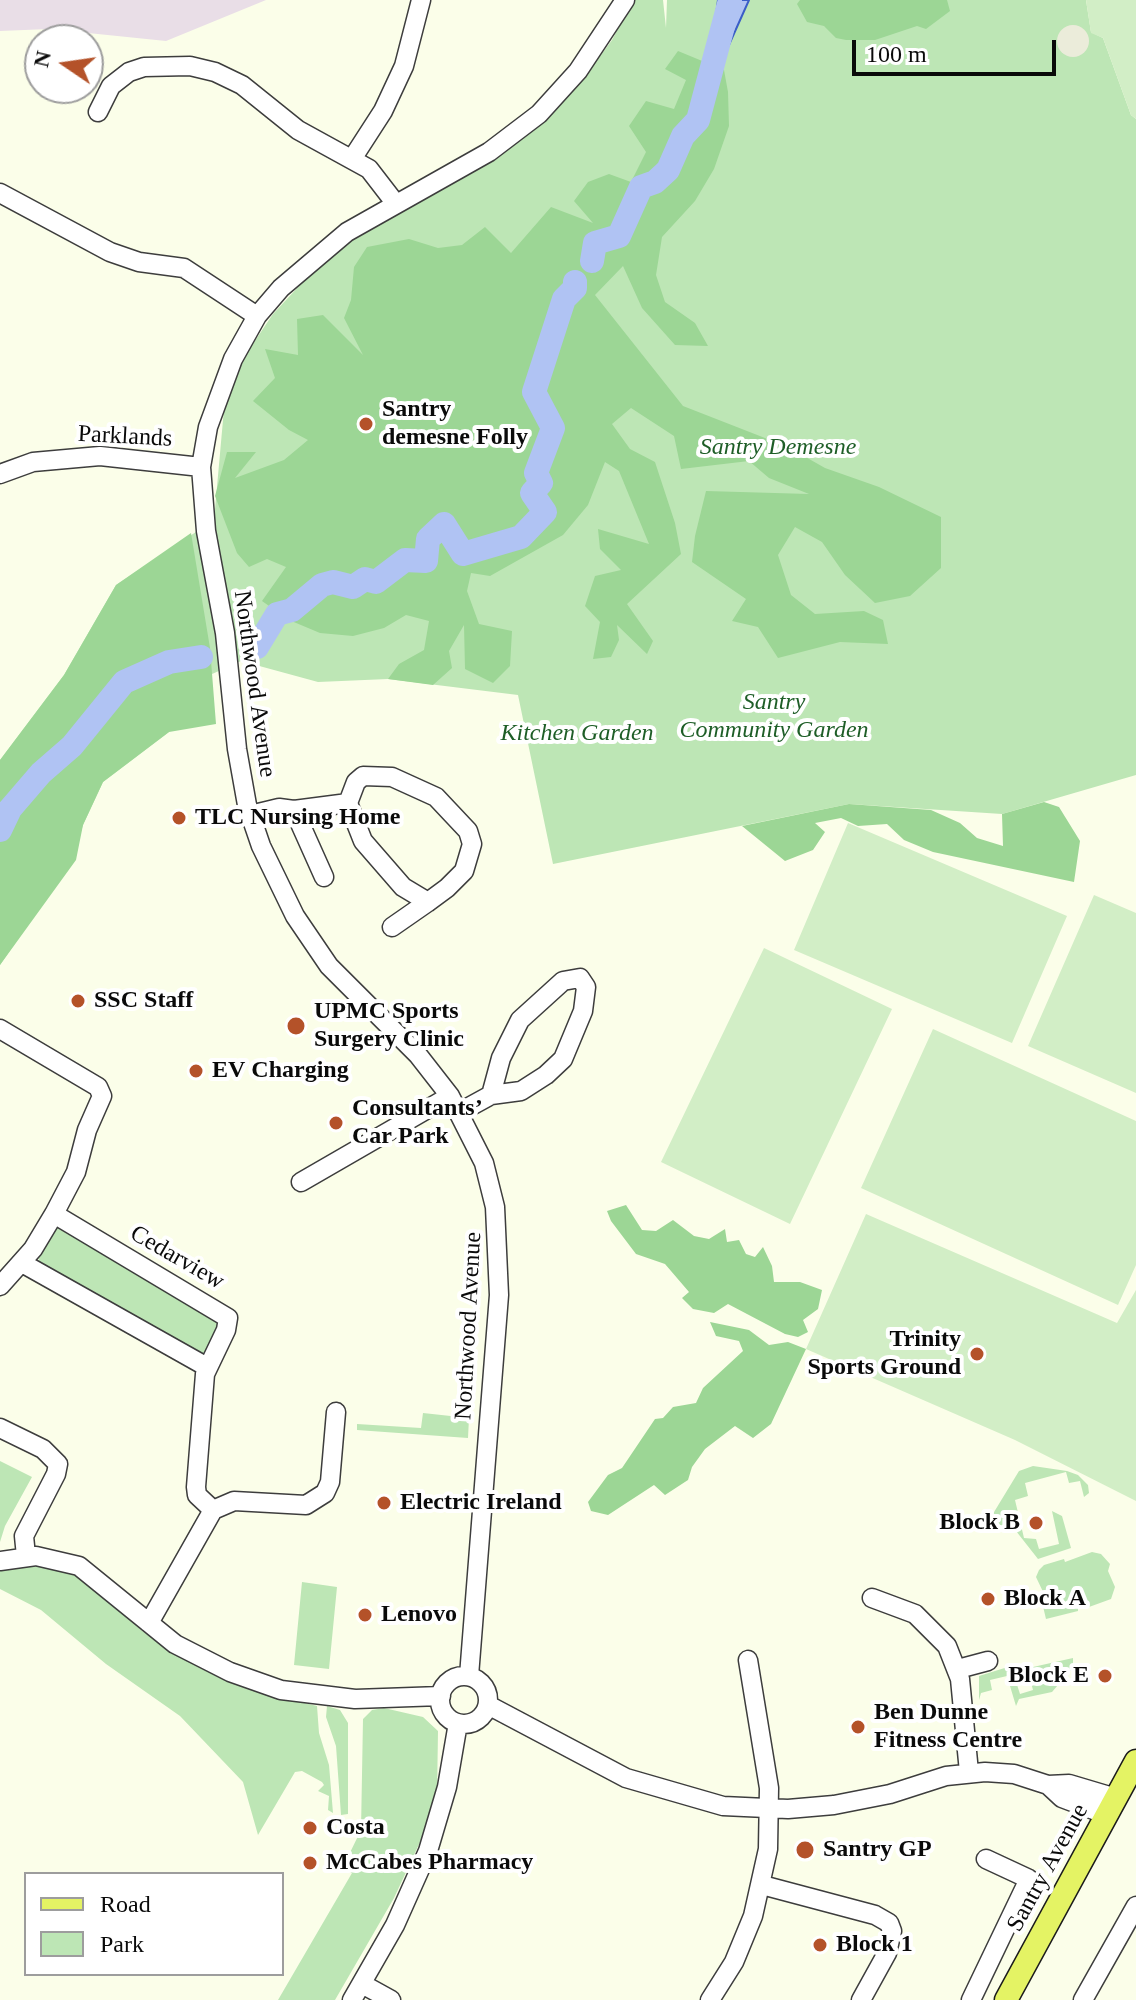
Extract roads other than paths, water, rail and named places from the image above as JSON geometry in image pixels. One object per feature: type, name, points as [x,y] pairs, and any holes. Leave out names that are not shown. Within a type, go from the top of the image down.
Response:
[{"type":"main road","name":"Santry Avenue","points":[[1006,2000],[1136,1761]]},
{"type":"street","points":[[352,159],[383,111],[404,66],[421,0]]},
{"type":"street","name":"Northwood Avenue","points":[[469,1676],[500,1261],[497,1217],[488,1175],[455,1104],[418,1055],[329,966],[278,885],[250,815],[237,749],[225,633],[206,531],[201,467],[217,401],[233,359],[257,316],[307,263],[347,232],[489,152],[539,114],[585,63],[625,0]]},
{"type":"street","points":[[98,112],[111,86],[129,72],[162,64],[190,66],[242,85],[298,130],[352,159],[383,183],[396,204]]},
{"type":"street","points":[[0,193],[127,260],[184,268],[257,316]]},
{"type":"street","name":"Parklands","points":[[0,474],[33,462],[100,456],[201,467]]},
{"type":"street","points":[[392,927],[428,902],[464,871],[472,844],[468,831],[436,797],[392,777],[363,776],[356,782],[348,803],[363,841],[378,863],[403,887],[428,902]]},
{"type":"street","points":[[250,815],[279,808],[294,810],[348,803]]},
{"type":"street","points":[[294,810],[324,877]]},
{"type":"street","points":[[301,1182],[455,1104],[521,1091],[563,1059],[583,1011],[586,987],[580,978],[563,981],[520,1020],[501,1058],[491,1095]]},
{"type":"street","points":[[0,1029],[101,1090],[102,1101],[87,1130],[80,1163],[54,1214],[22,1263],[0,1286]]},
{"type":"street","name":"Cedarview","points":[[54,1214],[226,1314],[226,1330],[207,1367],[196,1487],[197,1495],[213,1510]]},
{"type":"street","points":[[22,1263],[207,1367]]},
{"type":"street","points":[[149,1623],[213,1510],[234,1501],[299,1506],[321,1497],[330,1482],[336,1412]]},
{"type":"street","points":[[0,1428],[43,1449],[58,1464],[56,1474],[24,1536],[26,1556]]},
{"type":"street","points":[[0,1561],[26,1556],[56,1558],[79,1566],[175,1644],[230,1672],[281,1690],[355,1699],[441,1696]]},
{"type":"street","points":[[872,1598],[906,1608],[924,1621],[947,1646],[958,1669],[969,1772]]},
{"type":"street","points":[[710,2000],[734,1962],[762,1885],[769,1809],[748,1660]]},
{"type":"street","points":[[958,1669],[988,1661]]},
{"type":"street","points":[[469,1676],[485,1687],[488,1705],[477,1720],[458,1723],[444,1713],[441,1696],[454,1678],[469,1676]]},
{"type":"street","points":[[488,1705],[597,1765],[645,1785],[723,1806],[769,1809],[857,1801],[969,1772],[1005,1773],[1048,1785],[1062,1798],[1111,1807]]},
{"type":"street","points":[[391,2000],[357,1992],[395,1925],[428,1851],[447,1787],[458,1723]]},
{"type":"street","points":[[971,2000],[1029,1879],[986,1859]]},
{"type":"street","points":[[762,1885],[875,1915],[889,1923],[892,1931],[887,1953],[861,2000]]},
{"type":"street","points":[[1083,2000],[1136,1906]]},
{"type":"water","points":[[718,0],[749,0],[724,56],[716,60],[711,53]]},
{"type":"waterway","points":[[592,261],[595,243],[619,236],[641,187],[655,182],[668,170],[683,136],[698,120],[730,0]]},
{"type":"waterway","points":[[257,647],[277,614],[292,610],[322,585],[333,582],[353,587],[365,579],[376,582],[405,560],[426,561],[428,539],[444,524],[463,554],[521,537],[545,512],[532,493],[541,483],[536,473],[553,428],[534,392],[564,299],[575,288],[575,282]]},
{"type":"waterway","points":[[0,830],[10,809],[41,773],[72,746],[124,682],[169,662],[201,657]]},
{"type":"place","name":"Santry demesne Folly","points":[[366,424]]},
{"type":"place","name":"TLC Nursing Home","points":[[179,818]]},
{"type":"place","name":"SSC Staff","points":[[78,1001]]},
{"type":"place","name":"UPMC Sports Surgery Clinic","points":[[296,1026]]},
{"type":"place","name":"EV Charging","points":[[196,1071]]},
{"type":"place","name":"Consultants’ Car Park","points":[[336,1123]]},
{"type":"place","name":"Trinity Sports Ground","points":[[977,1354]]},
{"type":"place","name":"Electric Ireland","points":[[384,1503]]},
{"type":"place","name":"Block B","points":[[1036,1523]]},
{"type":"place","name":"Block A","points":[[988,1599]]},
{"type":"place","name":"Lenovo","points":[[365,1615]]},
{"type":"place","name":"Block E","points":[[1105,1676]]},
{"type":"place","name":"Ben Dunne Fitness Centre","points":[[858,1727]]},
{"type":"place","name":"Costa","points":[[310,1828]]},
{"type":"place","name":"Santry GP","points":[[805,1850]]},
{"type":"place","name":"McCabes Pharmacy","points":[[310,1863]]},
{"type":"place","name":"Block 1","points":[[820,1945]]},
{"type":"park label","name":"Santry Demesne","points":[[778,448]]},
{"type":"park label","name":"Santry Community Garden","points":[[774,717]]},
{"type":"park label","name":"Kitchen Garden","points":[[577,734]]}]
